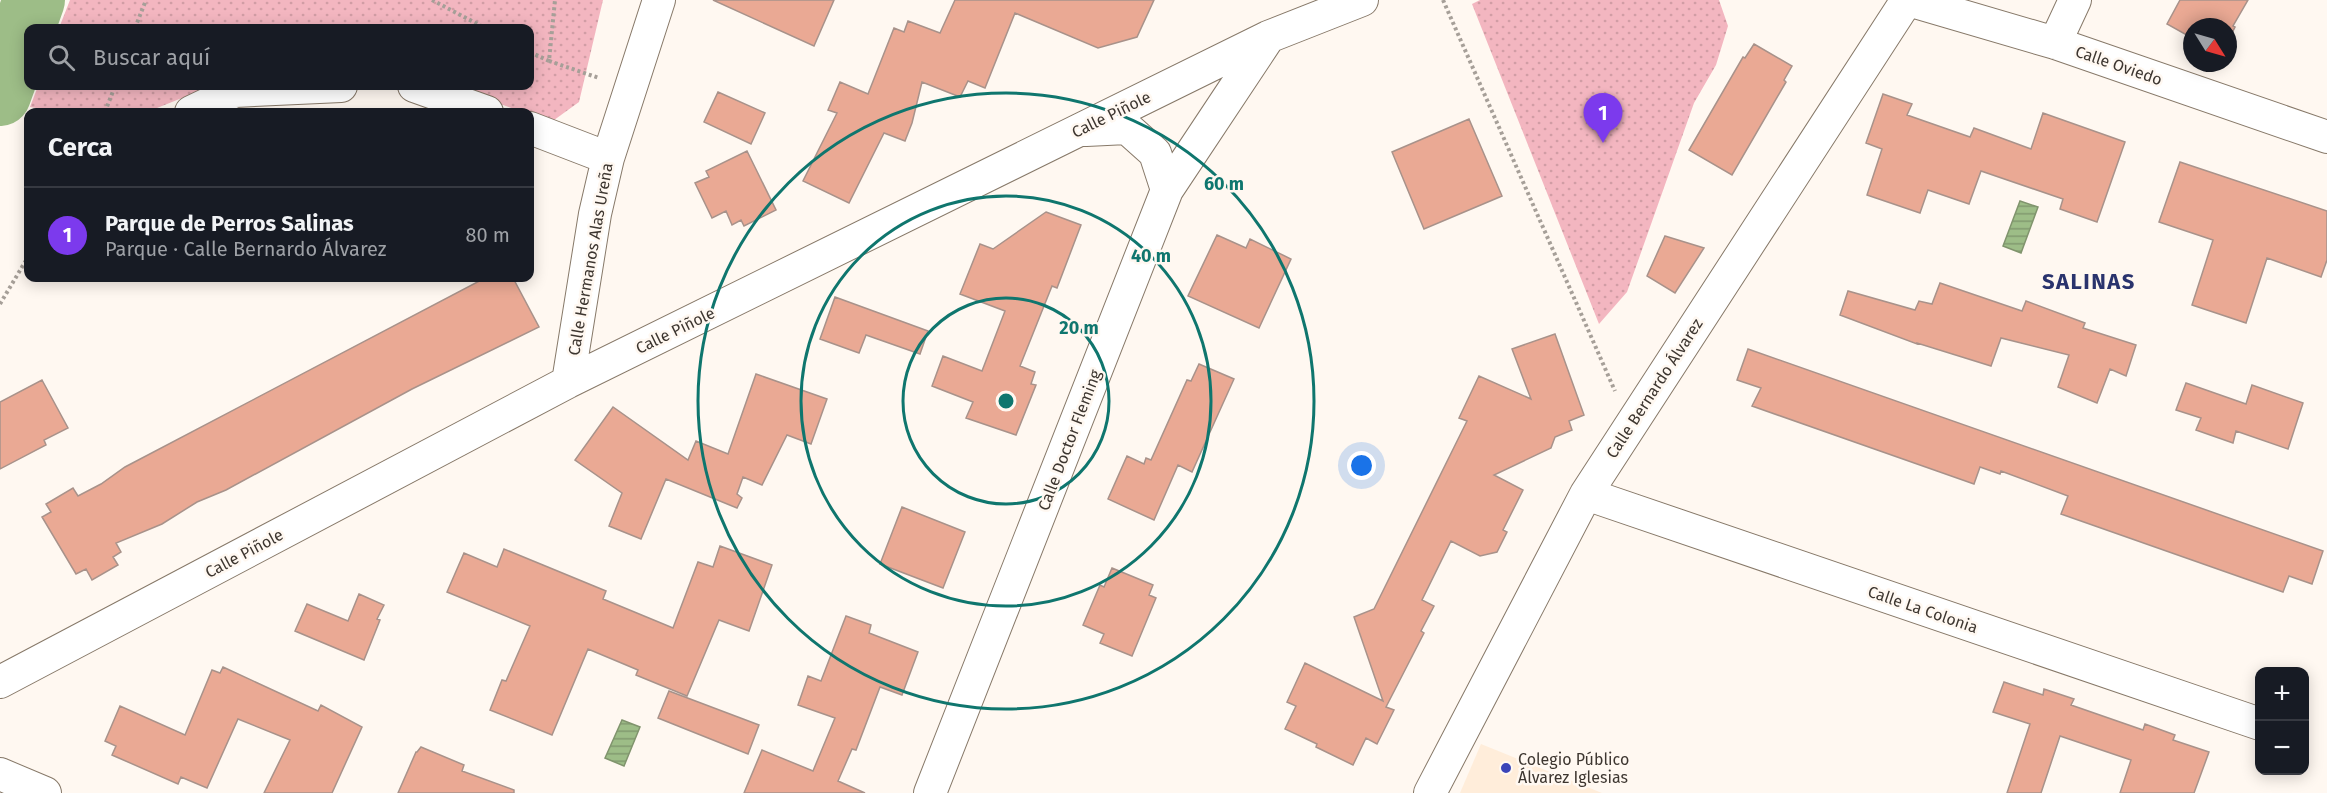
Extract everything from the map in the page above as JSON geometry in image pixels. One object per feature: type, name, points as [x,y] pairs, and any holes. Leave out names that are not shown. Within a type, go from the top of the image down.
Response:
[{"type":"street","name":"Calle Hermanos Alas Ureña","points":[[568,382],[595,214],[608,158],[659,0]]},
{"type":"street","name":"Calle Piñole","points":[[0,682],[568,382],[1268,37],[1360,0]]},
{"type":"street","name":"Calle Bernardo Álvarez","points":[[1430,793],[1586,494],[1907,0]]},
{"type":"street","name":"Calle Oviedo","points":[[1907,0],[2055,43],[2327,137]]},
{"type":"street","points":[[2055,43],[2075,0]]},
{"type":"street","name":"Calle Doctor Fleming","points":[[930,793],[1167,190],[1268,37]]},
{"type":"street","points":[[200,108],[235,92],[270,90]]},
{"type":"street","points":[[425,90],[476,108]]},
{"type":"street","points":[[1079,130],[1127,128],[1155,153],[1167,190]]},
{"type":"street","points":[[534,130],[608,158]]},
{"type":"street","name":"Calle La Colonia","points":[[1586,494],[2255,723]]},
{"type":"street","points":[[0,774],[45,793]]},
{"type":"path","points":[[137,24],[146,0]]},
{"type":"path","points":[[432,0],[477,24]]},
{"type":"path","points":[[549,61],[555,0]]},
{"type":"path","points":[[1443,0],[1630,424]]},
{"type":"path","points":[[534,54],[630,88]]},
{"type":"path","points":[[107,108],[113,90]]},
{"type":"path","points":[[0,304],[24,264]]},
{"type":"shaded area","points":[[70,0],[603,0],[579,102],[550,123],[534,117],[534,108],[511,108],[462,90],[534,90],[534,24],[61,24]]},
{"type":"shaded area","points":[[1480,0],[1719,0],[1728,26],[1716,65],[1694,103],[1627,292],[1599,324],[1472,4]]},
{"type":"shaded area","points":[[36,90],[202,90],[157,108],[30,107]]},
{"type":"shaded area","points":[[2020,201],[2038,207],[2021,253],[2003,246]]},
{"type":"shaded area","points":[[622,720],[640,727],[624,766],[605,758]]},
{"type":"shaded area","name":"Colegio Público Álvarez Iglesias","points":[[1481,744],[1602,793],[1460,793]]},
{"type":"building","points":[[713,0],[834,0],[814,46]]},
{"type":"building","points":[[955,0],[1154,0],[1137,37],[1098,48],[1015,13],[985,88],[968,81],[960,97],[922,82],[905,141],[884,133],[849,203],[803,181],[837,113],[828,110],[840,82],[868,94],[894,28],[904,32],[908,21],[940,33]]},
{"type":"building","points":[[2180,0],[2248,0],[2237,19],[2183,18],[2183,33],[2167,24]]},
{"type":"building","points":[[1754,44],[1792,66],[1784,80],[1786,82],[1732,175],[1689,150],[1743,57],[1745,58]]},
{"type":"building","points":[[718,92],[765,113],[751,144],[704,122]]},
{"type":"building","points":[[1883,94],[1912,104],[1907,115],[1970,137],[1974,128],[2031,149],[2043,113],[2125,142],[2097,222],[2060,209],[2063,199],[1981,171],[1969,204],[1928,190],[1920,213],[1867,195],[1882,149],[1866,143]]},
{"type":"building","points":[[1469,119],[1502,196],[1424,229],[1392,152]]},
{"type":"building","points":[[747,151],[776,210],[744,226],[741,220],[732,225],[726,211],[712,218],[695,183],[709,177],[706,171]]},
{"type":"building","points":[[2180,162],[2327,211],[2327,260],[2321,277],[2267,258],[2246,323],[2192,305],[2213,240],[2159,222]]},
{"type":"building","points":[[1046,212],[1081,225],[1057,288],[1052,286],[1020,366],[1035,372],[1031,384],[1036,385],[1016,435],[966,418],[973,402],[932,386],[943,356],[982,371],[1005,311],[960,294],[980,244],[993,249]]},
{"type":"building","points":[[1217,235],[1246,248],[1250,239],[1291,259],[1259,328],[1188,296]]},
{"type":"building","points":[[1665,236],[1704,248],[1675,293],[1647,276]]},
{"type":"building","points":[[477,282],[515,282],[539,327],[412,389],[226,490],[197,502],[162,524],[116,543],[121,552],[113,557],[118,565],[92,580],[86,569],[76,574],[42,517],[51,512],[46,504],[73,488],[78,496],[101,484],[125,467]]},
{"type":"building","points":[[1940,283],[2022,311],[2026,301],[2085,323],[2083,328],[2136,345],[2126,376],[2110,369],[2097,403],[2058,387],[2069,355],[2001,338],[1991,366],[1917,344],[1840,315],[1848,291],[1915,310],[1919,301],[1932,304]]},
{"type":"building","points":[[835,297],[928,331],[920,354],[866,335],[859,353],[820,339]]},
{"type":"building","points":[[1555,334],[1584,415],[1569,421],[1572,430],[1555,437],[1551,448],[1494,475],[1523,490],[1503,530],[1507,532],[1497,552],[1480,556],[1451,541],[1422,600],[1434,606],[1421,631],[1424,633],[1386,707],[1394,710],[1377,744],[1366,738],[1353,765],[1285,729],[1296,706],[1287,702],[1305,663],[1383,701],[1354,617],[1374,609],[1467,421],[1459,418],[1479,376],[1531,399],[1512,349]]},
{"type":"building","points":[[1748,349],[2323,551],[2312,584],[2289,576],[2283,592],[2061,514],[2068,496],[2001,471],[2000,474],[1980,467],[1974,484],[1752,406],[1761,388],[1737,380]]},
{"type":"building","points":[[1199,364],[1234,379],[1192,472],[1178,465],[1154,520],[1108,499],[1127,456],[1144,464],[1146,458],[1151,460],[1187,380],[1191,381]]},
{"type":"building","points":[[756,374],[827,399],[811,444],[787,435],[762,485],[743,477],[737,494],[742,498],[737,508],[666,479],[641,539],[609,526],[622,493],[575,460],[613,407],[688,460],[696,441],[728,454]]},
{"type":"building","points":[[42,380],[68,428],[44,440],[46,445],[0,469],[0,402]]},
{"type":"building","points":[[2186,383],[2246,404],[2252,385],[2303,403],[2288,449],[2236,431],[2233,443],[2196,430],[2201,418],[2176,410]]},
{"type":"building","points":[[902,507],[965,532],[943,588],[880,564]]},
{"type":"building","points":[[720,546],[772,565],[749,631],[719,620],[687,696],[636,675],[638,670],[588,649],[552,735],[490,710],[502,680],[506,681],[530,626],[447,592],[464,553],[497,567],[504,549],[606,591],[603,599],[673,628],[698,562],[713,567]]},
{"type":"building","points":[[1112,568],[1153,585],[1149,595],[1156,598],[1132,656],[1100,643],[1104,634],[1083,625],[1100,585],[1104,587]]},
{"type":"building","points":[[359,594],[384,605],[364,660],[295,631],[307,604],[348,621]]},
{"type":"building","points":[[846,616],[871,625],[869,633],[918,652],[902,695],[880,687],[856,750],[852,749],[838,781],[865,793],[744,793],[762,750],[813,771],[835,718],[798,705],[808,676],[821,681]]},
{"type":"building","points":[[223,667],[318,711],[321,705],[362,727],[332,793],[264,793],[290,740],[238,719],[207,788],[181,777],[178,784],[112,755],[116,746],[105,741],[120,706],[185,735],[212,670],[220,673]]},
{"type":"building","points":[[2004,682],[2043,695],[2044,689],[2074,699],[2071,705],[2143,730],[2145,724],[2175,735],[2173,740],[2209,752],[2194,793],[2120,793],[2131,760],[2060,736],[2041,793],[2007,793],[2030,724],[1993,712]]},
{"type":"building","points":[[669,691],[759,725],[748,754],[658,718]]},
{"type":"building","points":[[421,747],[464,765],[462,771],[514,790],[514,793],[398,793],[416,752]]},
{"type":"waterway","points":[[25,24],[34,0]]},
{"type":"waterway","points":[[0,95],[24,28]]},
{"type":"place","name":"Parque de Perros Salinas","points":[[1603,143]]},
{"type":"place","name":"Colegio Público Álvarez Iglesias","points":[[1506,768]]},
{"type":"district","name":"SALINAS","points":[[2089,281]]}]
